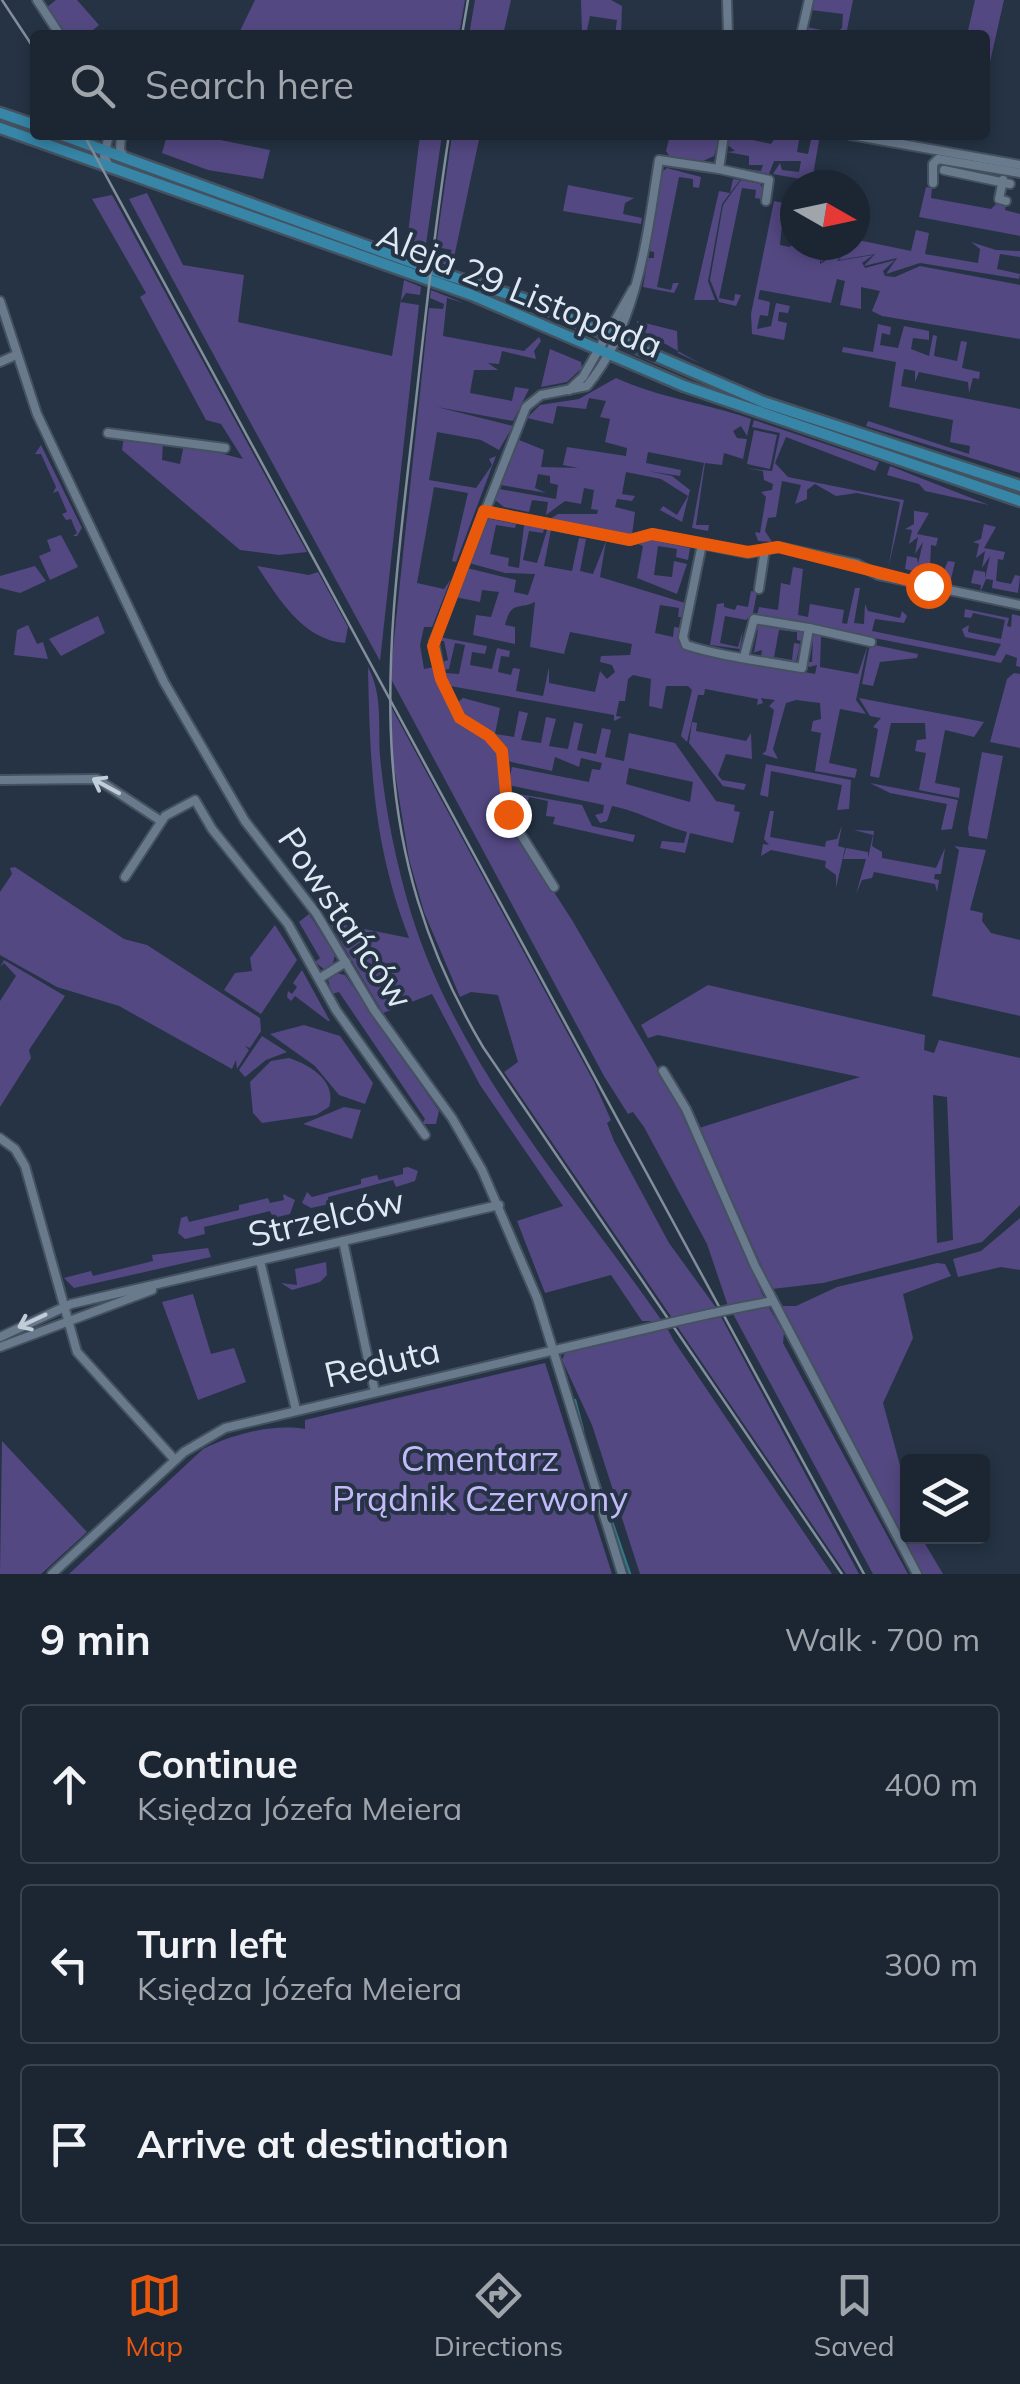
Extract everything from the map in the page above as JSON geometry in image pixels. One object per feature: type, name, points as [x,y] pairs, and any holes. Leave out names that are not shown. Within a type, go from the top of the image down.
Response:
[{"type":"main road","points":[[0,113],[30,123]]},
{"type":"main road","name":"Aleja 29 Listopada","points":[[0,128],[30,139]]},
{"type":"main road","name":"Aleja 29 Listopada","points":[[33,140],[91,161],[113,156],[524,299],[763,402],[1020,486]]},
{"type":"main road","name":"Aleja 29 Listopada","points":[[74,140],[189,191],[402,269],[674,382],[1020,501]]},
{"type":"street","points":[[37,0],[57,30]]},
{"type":"street","points":[[727,0],[728,30]]},
{"type":"street","points":[[802,30],[809,0]]},
{"type":"street","points":[[110,140],[113,156]]},
{"type":"street","points":[[113,156],[119,140]]},
{"type":"street","points":[[719,169],[723,140]]},
{"type":"street","points":[[879,140],[1020,165]]},
{"type":"street","points":[[934,183],[934,164],[938,159],[1020,174]]},
{"type":"street","points":[[554,887],[507,812],[502,751],[489,736],[460,718],[434,656],[438,631],[526,407],[538,396],[587,386],[634,289],[659,160],[770,180],[766,201]]},
{"type":"street","points":[[944,170],[1011,184]]},
{"type":"street","points":[[1005,170],[1011,184]]},
{"type":"street","points":[[1006,201],[999,199],[1011,184]]},
{"type":"street","name":"Powstańców","points":[[0,301],[36,414],[150,658],[244,821],[311,906],[452,1118],[498,1205],[534,1290],[622,1574]]},
{"type":"street","points":[[0,362],[16,355]]},
{"type":"street","points":[[108,433],[225,448]]},
{"type":"street","points":[[484,511],[630,540],[652,534],[748,552],[778,547],[846,562],[879,576],[1020,605]]},
{"type":"street","points":[[702,544],[683,640],[690,646],[802,668],[810,628]]},
{"type":"street","points":[[759,590],[765,549]]},
{"type":"street","points":[[744,657],[750,624],[756,618],[870,642]]},
{"type":"street","points":[[0,780],[97,779],[161,821]]},
{"type":"street","points":[[125,877],[161,821],[194,800],[212,829],[288,924],[336,1010],[425,1135]]},
{"type":"street","points":[[320,978],[346,962]]},
{"type":"street","points":[[662,1070],[686,1109],[773,1300],[916,1574]]},
{"type":"street","points":[[0,1138],[18,1152],[28,1178],[66,1321],[80,1356],[176,1460]]},
{"type":"street","name":"Strzelców","points":[[0,1337],[64,1307],[498,1205]]},
{"type":"street","points":[[342,1241],[375,1392]]},
{"type":"street","points":[[260,1261],[296,1410]]},
{"type":"street","name":"Strzelców","points":[[0,1347],[166,1284]]},
{"type":"street","name":"Reduta","points":[[52,1574],[176,1460],[225,1428],[773,1300]]},
{"type":"green space","points":[[56,0],[77,0],[99,25],[93,30],[62,30],[47,7]]},
{"type":"green space","points":[[255,0],[465,0],[460,30],[240,30]]},
{"type":"green space","points":[[475,0],[511,0],[504,30],[470,30]]},
{"type":"green space","points":[[581,0],[611,0],[622,6],[621,30],[616,30],[617,20],[590,16],[587,30],[582,30]]},
{"type":"green space","points":[[813,0],[853,0],[847,30],[840,30],[843,14],[811,10]]},
{"type":"green space","points":[[975,0],[1004,0],[990,62],[990,30],[968,30]]},
{"type":"green space","points":[[166,140],[221,140],[270,150],[263,179],[208,170],[162,153]]},
{"type":"green space","points":[[419,140],[441,140],[426,244],[407,242],[408,247],[425,257],[406,250]]},
{"type":"green space","points":[[451,140],[479,140],[452,267],[435,261],[447,258],[452,250],[436,247]]},
{"type":"green space","points":[[669,140],[719,140],[714,156],[703,161],[670,157],[666,151]]},
{"type":"green space","points":[[729,140],[771,144],[774,140],[799,140],[797,152],[808,154],[811,140],[819,140],[814,170],[799,170],[801,161],[774,161],[769,174],[725,166],[761,171],[763,165],[749,165],[749,156],[727,152],[735,151],[728,145]]},
{"type":"green space","points":[[667,168],[701,177],[699,188],[693,187],[693,179],[679,177],[657,287],[671,290],[673,283],[679,283],[674,293],[643,287],[648,258],[654,258],[654,252],[649,251],[663,171]]},
{"type":"green space","points":[[733,179],[740,180],[722,204],[708,281],[715,300],[694,300],[719,191],[730,193]]},
{"type":"green space","points":[[741,180],[760,184],[763,189],[761,199],[755,198],[756,190],[742,188],[719,298],[734,301],[735,294],[741,295],[736,306],[719,302],[710,280],[723,205]]},
{"type":"green space","points":[[568,185],[634,198],[625,203],[623,214],[642,218],[641,224],[563,211]]},
{"type":"green space","points":[[926,187],[932,188],[931,198],[991,209],[998,202],[1006,204],[1005,210],[1020,214],[1020,236],[919,217]]},
{"type":"green space","points":[[147,193],[183,265],[244,275],[238,322],[392,356],[401,302],[419,305],[380,661],[129,199]]},
{"type":"green space","points":[[112,195],[307,552],[279,555],[240,550],[122,450],[124,436],[163,442],[162,460],[180,464],[184,444],[243,459],[221,424],[206,420],[140,297],[146,293],[92,199]]},
{"type":"green space","points":[[774,201],[780,202],[780,260],[820,260],[820,264],[826,260],[866,260],[862,263],[865,268],[895,260],[883,271],[885,276],[895,277],[920,266],[1020,285],[1020,339],[882,316],[872,311],[880,291],[861,287],[861,309],[840,305],[845,281],[837,279],[831,303],[760,290],[758,299],[770,302],[768,316],[760,315],[757,329],[771,326],[776,303],[790,306],[788,313],[779,312],[778,321],[787,323],[784,340],[752,334],[751,314]]},
{"type":"green space","points":[[916,230],[929,233],[925,254],[978,263],[980,249],[971,242],[996,250],[1020,251],[1020,257],[1000,254],[997,269],[1020,274],[1019,279],[920,263],[886,274],[897,258],[864,266],[875,254],[870,255],[870,242],[911,251]]},
{"type":"green space","points":[[404,280],[421,287],[420,295],[406,293],[401,301]]},
{"type":"green space","points":[[431,290],[464,303],[447,298],[443,336],[524,351],[539,337],[541,341],[534,351],[536,359],[502,351],[499,364],[488,363],[498,370],[474,370],[470,393],[512,401],[515,387],[529,389],[513,421],[437,407],[513,426],[499,450],[481,440],[437,432],[429,480],[476,488],[492,465],[489,459],[496,456],[456,562],[452,561],[468,493],[434,487],[417,583],[444,589],[451,579],[432,627],[424,627],[420,645],[424,669],[434,667],[458,720],[498,748],[507,819],[572,920],[676,1099],[764,1298],[728,1306],[707,1244],[644,1127],[633,1112],[628,1114],[604,1076],[390,677],[429,308],[443,309],[444,304],[430,298]]},
{"type":"green space","points":[[637,321],[677,331],[678,351],[637,328]]},
{"type":"green space","points":[[878,324],[891,327],[890,335],[882,333],[880,345],[898,348],[904,326],[929,331],[929,340],[913,338],[911,349],[929,356],[933,335],[937,336],[934,356],[957,361],[961,341],[967,342],[962,368],[980,372],[979,379],[973,378],[969,393],[968,382],[919,372],[915,382],[915,371],[904,369],[901,386],[1020,409],[1020,473],[866,426],[868,421],[969,454],[970,446],[950,442],[953,420],[889,407],[896,362],[842,352],[843,347],[873,352]]},
{"type":"green space","points":[[550,349],[581,362],[582,368],[567,382],[541,387]]},
{"type":"green space","points":[[616,378],[751,419],[747,436],[741,426],[733,431],[737,438],[747,439],[743,459],[724,453],[722,465],[705,463],[696,525],[709,525],[708,531],[692,528],[704,463],[648,452],[646,463],[681,470],[680,476],[648,471],[672,476],[690,490],[682,522],[660,510],[663,506],[677,515],[688,496],[661,479],[626,472],[622,494],[635,496],[632,501],[617,499],[615,507],[635,512],[632,535],[550,519],[558,514],[597,514],[598,510],[591,509],[594,490],[584,488],[581,504],[565,501],[546,515],[548,502],[532,500],[529,512],[504,507],[495,500],[499,489],[556,499],[558,485],[550,483],[550,476],[538,474],[535,488],[546,493],[501,485],[519,440],[544,450],[541,467],[578,468],[563,465],[567,447],[626,456],[627,448],[605,442],[610,419],[600,417],[606,401],[589,398],[586,409],[557,406],[553,424],[527,418],[540,405],[579,399]]},
{"type":"green space","points":[[754,420],[879,462],[875,471],[786,437],[775,463],[788,477],[904,500],[888,569],[900,502],[857,493],[836,496],[815,484],[807,490],[807,499],[795,504],[801,485],[782,481],[776,517],[768,518],[765,531],[772,542],[758,541],[755,532],[760,533],[766,497],[761,492],[772,490],[773,484],[764,480],[763,471],[744,468],[772,471],[780,433],[752,427]]},
{"type":"green space","points":[[754,430],[777,435],[770,469],[747,464]]},
{"type":"green space","points":[[41,445],[82,528],[77,536],[73,536],[77,533],[71,519],[66,520],[62,514],[67,512],[58,491],[53,493],[56,487],[41,454],[35,454]]},
{"type":"green space","points":[[890,466],[989,505],[925,491],[919,484],[887,475]]},
{"type":"green space","points":[[909,510],[929,513],[917,534],[938,538],[936,546],[931,545],[930,567],[944,570],[948,561],[955,562],[951,579],[925,574],[926,566],[919,565],[912,579],[913,571],[905,569],[907,556],[917,558],[918,564],[923,542],[915,554],[918,537],[909,544],[912,530],[905,529],[914,524],[914,511]]},
{"type":"green space","points":[[486,518],[516,524],[515,528],[496,525],[490,554],[509,558],[508,566],[519,568],[524,525],[544,529],[543,533],[529,531],[523,560],[537,563],[547,530],[551,530],[544,566],[572,571],[579,538],[586,539],[580,571],[593,574],[606,541],[600,577],[685,603],[682,617],[678,617],[679,608],[660,605],[655,633],[673,637],[674,627],[682,628],[680,643],[687,649],[815,674],[817,665],[809,667],[806,662],[812,662],[813,632],[821,636],[820,667],[858,674],[868,644],[856,700],[866,714],[840,709],[829,763],[857,769],[855,778],[815,771],[821,733],[811,731],[813,721],[821,719],[820,703],[786,703],[773,749],[778,759],[762,754],[766,751],[774,710],[769,706],[775,700],[761,698],[763,703],[757,705],[758,699],[705,689],[704,695],[698,695],[687,742],[681,736],[692,690],[688,686],[666,686],[662,709],[649,706],[651,679],[633,675],[628,679],[625,701],[619,701],[616,716],[622,717],[614,721],[614,715],[450,686],[445,673],[459,674],[465,645],[455,643],[449,669],[444,670],[442,662],[448,660],[444,641],[438,641],[439,637],[487,646],[485,654],[472,652],[470,665],[492,669],[497,648],[510,651],[509,657],[501,656],[498,672],[511,675],[513,668],[520,669],[516,691],[543,696],[549,667],[549,683],[595,692],[600,671],[607,679],[615,672],[612,665],[600,662],[601,656],[630,655],[632,644],[570,632],[564,654],[530,647],[535,602],[513,609],[507,617],[505,625],[515,627],[515,644],[473,635],[476,615],[491,617],[499,592],[482,590],[480,602],[455,597],[467,568],[516,580],[514,592],[528,595],[535,574],[505,573],[469,563]]},
{"type":"green space","points":[[984,524],[996,527],[984,548],[1005,552],[1003,560],[998,559],[996,581],[1011,584],[1015,575],[1020,576],[1018,593],[992,588],[993,580],[986,579],[980,593],[981,585],[971,583],[974,570],[985,572],[985,578],[990,556],[982,568],[985,551],[976,558],[979,544],[973,542],[981,539]]},
{"type":"green space","points":[[61,535],[78,567],[50,580],[39,556],[51,551],[47,540]]},
{"type":"green space","points":[[652,540],[690,548],[688,560],[676,557],[677,549],[658,546],[654,575],[672,577],[674,561],[687,564],[677,594],[637,578],[643,546],[638,544]]},
{"type":"green space","points":[[35,566],[46,581],[20,593],[0,588],[0,576]]},
{"type":"green space","points":[[257,566],[309,575],[318,572],[348,627],[345,643],[304,626]]},
{"type":"green space","points":[[793,567],[803,569],[798,615],[808,617],[810,604],[844,610],[842,623],[847,624],[855,588],[860,588],[854,623],[864,624],[865,604],[868,611],[900,618],[902,611],[907,616],[904,623],[875,619],[872,631],[995,656],[1001,644],[965,637],[962,629],[969,625],[968,632],[1001,639],[1005,620],[973,613],[971,618],[964,617],[965,609],[1009,618],[1007,626],[1011,627],[1012,614],[1020,616],[1020,667],[1016,666],[1017,658],[1006,654],[1001,663],[757,615],[759,607],[778,610],[781,583],[790,585]]},
{"type":"green space","points":[[751,591],[757,592],[753,613],[746,620],[725,616],[720,643],[738,647],[743,630],[740,649],[710,645],[717,604],[724,603],[724,607],[735,610],[737,605],[748,607]]},
{"type":"green space","points":[[98,616],[105,633],[61,656],[49,639]]},
{"type":"green space","points":[[757,621],[803,631],[801,641],[797,640],[797,632],[779,630],[774,657],[792,660],[794,643],[800,644],[796,662],[761,656],[762,650],[749,654],[754,652],[758,630],[752,629]]},
{"type":"green space","points":[[28,625],[37,644],[43,642],[48,659],[14,655],[17,630]]},
{"type":"green space","points":[[870,644],[918,654],[917,658],[880,662],[873,686],[862,684]]},
{"type":"green space","points":[[368,667],[378,700],[380,756],[392,836],[411,913],[432,969],[457,1023],[520,1126],[662,1321],[642,1321],[611,1275],[545,1293],[517,1221],[563,1206],[480,1085],[432,994],[383,1013],[329,922],[409,938],[388,870],[376,805]]},
{"type":"green space","points":[[1014,673],[1020,674],[1020,748],[990,742],[1007,679]]},
{"type":"green space","points":[[463,698],[500,708],[495,734],[514,737],[519,711],[528,713],[521,740],[541,743],[546,717],[556,719],[549,746],[568,749],[574,722],[583,724],[577,750],[596,754],[602,728],[611,730],[605,757],[624,761],[629,733],[675,743],[716,801],[735,805],[734,811],[740,812],[733,843],[690,833],[685,853],[660,848],[662,841],[684,843],[687,832],[612,806],[607,821],[600,823],[595,815],[603,813],[604,805],[508,785],[512,767],[589,782],[592,769],[600,770],[602,763],[581,758],[579,767],[555,757],[552,771],[507,761],[498,743],[468,719],[457,703]],"holes":[[[629,768],[693,782],[690,802],[626,784]]]},
{"type":"green space","points":[[859,698],[984,722],[974,737],[945,730],[935,783],[960,788],[959,798],[919,790],[926,753],[915,751],[917,740],[926,739],[925,723],[891,723],[879,778],[870,776],[878,729],[873,727],[881,718],[870,716]]},
{"type":"green space","points":[[390,705],[594,1082],[611,1120],[607,1123],[614,1141],[669,1243],[717,1309],[672,1318],[504,1072],[518,1062],[498,995],[471,992],[460,997],[424,912],[409,859],[393,761]]},
{"type":"green space","points":[[692,722],[697,723],[696,731],[746,741],[751,733],[752,759],[726,754],[718,775],[722,780],[746,784],[744,790],[723,786],[689,743]]},
{"type":"green space","points":[[982,752],[1003,756],[987,839],[969,836],[968,828]]},
{"type":"green space","points":[[766,764],[851,780],[849,809],[837,810],[842,785],[771,771],[768,797],[760,795]]},
{"type":"green space","points":[[870,783],[958,800],[952,829],[941,830],[947,804],[890,793]]},
{"type":"green space","points":[[508,792],[582,805],[592,826],[635,835],[633,842],[553,824],[555,817],[546,816],[548,801],[529,797],[525,811],[511,811]]},
{"type":"green space","points":[[770,811],[774,811],[770,837],[825,847],[826,841],[837,839],[842,825],[838,846],[845,848],[836,888],[836,875],[825,867],[826,861],[771,850],[761,856],[763,844],[769,845],[764,839]]},
{"type":"green space","points":[[854,830],[874,831],[872,846],[882,852],[882,858],[936,868],[945,848],[941,874],[935,874],[934,879],[939,880],[937,892],[935,884],[874,872],[872,878],[862,880],[856,894],[866,859],[843,859],[846,848],[868,852],[868,858],[873,835]]},
{"type":"green space","points":[[954,846],[986,850],[970,910],[983,913],[982,921],[991,933],[1020,940],[1020,1016],[932,996],[959,850]]},
{"type":"green space","points":[[15,867],[124,939],[147,945],[260,1018],[261,1031],[250,1048],[245,1046],[249,1050],[237,1069],[236,1060],[232,1069],[119,1006],[57,987],[0,955],[0,892],[12,874],[10,868]]},
{"type":"green space","points":[[309,914],[335,955],[332,967],[325,970],[315,962],[320,958],[299,922]]},
{"type":"green space","points":[[275,925],[297,960],[261,1014],[224,990],[235,973],[252,971],[250,958]]},
{"type":"green space","points":[[4,960],[65,996],[29,1050],[31,1058],[0,1107],[0,1001],[16,976],[4,963],[0,967]]},
{"type":"green space","points":[[302,970],[330,1021],[295,996],[291,1001],[287,997],[288,991],[292,994],[297,987],[293,983]]},
{"type":"green space","points":[[336,973],[345,975],[439,1111],[436,1124],[422,1124],[425,1119],[339,992],[332,994],[328,980]]},
{"type":"green space","points":[[708,985],[925,1035],[924,1050],[934,1053],[939,1040],[1020,1058],[1020,1205],[982,1242],[823,1283],[772,1289],[699,1128],[860,1077],[658,1035],[648,1038],[641,1025]],"holes":[[[933,1095],[947,1097],[953,1240],[937,1243]]]},
{"type":"green space","points":[[304,1025],[340,1036],[373,1083],[365,1104],[339,1095],[315,1066],[270,1034]]},
{"type":"green space","points":[[262,1036],[287,1052],[266,1060],[245,1077],[239,1070]]},
{"type":"green space","points":[[289,1058],[306,1065],[326,1082],[329,1107],[316,1115],[262,1123],[253,1113],[250,1082],[271,1061]]},
{"type":"green space","points":[[344,1107],[361,1110],[352,1139],[303,1124]]},
{"type":"green space","points":[[403,1168],[418,1171],[415,1181],[396,1187],[393,1180],[328,1197],[329,1204],[311,1208],[302,1203],[307,1192],[312,1197],[361,1184],[361,1179],[377,1175],[379,1180],[403,1174]]},
{"type":"green space","points":[[283,1194],[295,1200],[290,1214],[273,1218],[270,1211],[204,1227],[205,1234],[185,1239],[178,1233],[181,1218],[187,1216],[189,1222],[239,1210],[239,1205],[268,1198],[270,1203],[284,1200]]},
{"type":"green space","points":[[1020,1218],[1020,1270],[1001,1267],[958,1277],[953,1259],[981,1251]]},
{"type":"green space","points":[[208,1248],[211,1257],[74,1288],[64,1278],[91,1271],[93,1276],[153,1261],[152,1255]]},
{"type":"green space","points":[[326,1262],[327,1275],[320,1282],[292,1290],[281,1283],[297,1285],[295,1269]]},
{"type":"green space","points":[[937,1263],[945,1264],[951,1276],[903,1294],[913,1338],[883,1403],[900,1465],[900,1534],[781,1306],[796,1306],[837,1287]]},
{"type":"green space","points":[[193,1294],[211,1354],[234,1348],[246,1382],[198,1400],[162,1302]]},
{"type":"green space","points":[[768,1306],[784,1333],[783,1343],[908,1574],[873,1574],[732,1312]]},
{"type":"green space","points":[[720,1315],[859,1574],[846,1574],[677,1326]]},
{"type":"green space","points":[[667,1328],[832,1574],[640,1574],[592,1425],[562,1360],[565,1353]]},
{"type":"green space","name":"Cmentarz Prądnik Czerwony","points":[[545,1363],[612,1574],[69,1574],[203,1449],[215,1443],[267,1429],[305,1429],[305,1420]]},
{"type":"green space","points":[[2,1441],[87,1532],[41,1574],[0,1574]]},
{"type":"green space","points":[[905,1544],[925,1544],[943,1574],[921,1574]]},
{"type":"waterway","points":[[575,1400],[583,1430]]},
{"type":"waterway","points":[[596,1475],[630,1574]]},
{"type":"railway","points":[[2,0],[30,42]]},
{"type":"railway","points":[[463,30],[468,0]]},
{"type":"railway","points":[[87,140],[864,1574]]},
{"type":"railway","points":[[448,140],[402,526],[390,679],[392,753],[400,825],[417,898],[444,972],[483,1047],[842,1574]]},
{"type":"route","points":[[508,814],[502,751],[489,736],[460,718],[441,679],[433,646],[484,511],[630,540],[652,534],[748,552],[778,547],[857,564],[879,576],[928,585]]}]
